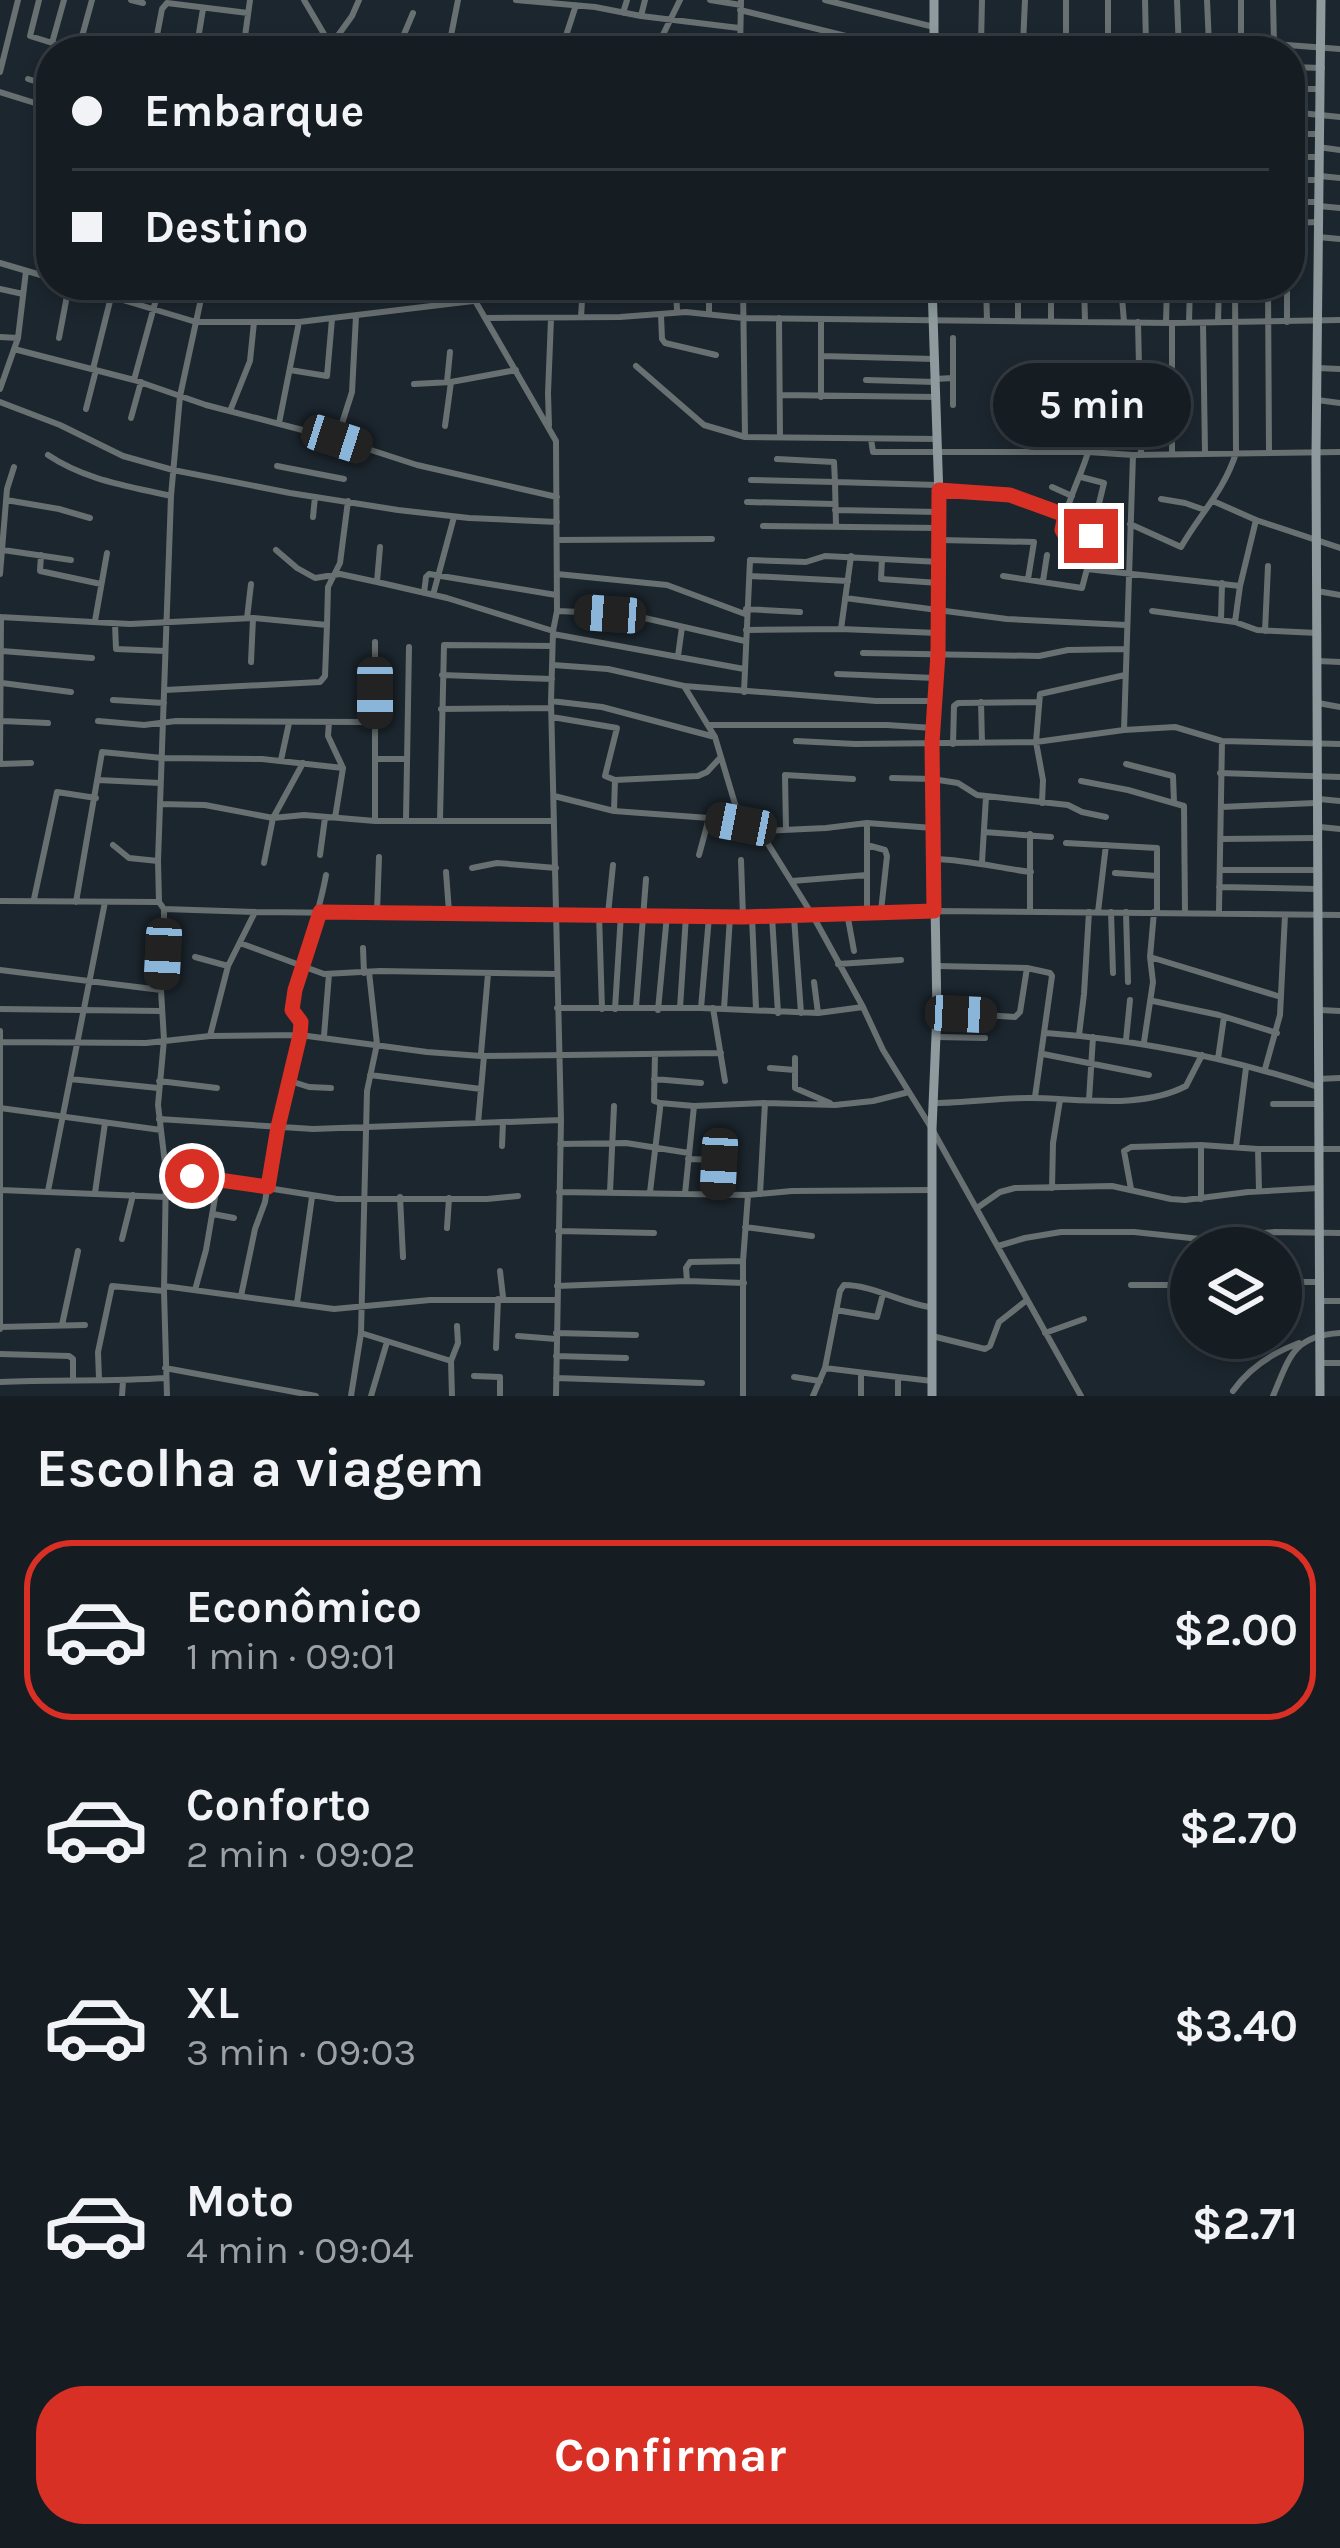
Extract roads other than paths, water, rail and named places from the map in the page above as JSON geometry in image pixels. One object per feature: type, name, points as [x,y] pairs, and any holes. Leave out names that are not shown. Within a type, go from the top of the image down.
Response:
[{"type":"street","points":[[0,72],[18,0]]},
{"type":"street","points":[[36,38],[30,36],[39,0]]},
{"type":"street","points":[[54,36],[64,0]]},
{"type":"street","points":[[82,36],[92,0]]},
{"type":"street","points":[[131,0],[143,3]]},
{"type":"street","points":[[245,36],[250,0]]},
{"type":"street","points":[[304,0],[325,36]]},
{"type":"street","points":[[340,36],[359,0]]},
{"type":"street","points":[[451,36],[458,0]]},
{"type":"street","points":[[520,0],[739,28]]},
{"type":"street","points":[[623,13],[627,0]]},
{"type":"street","points":[[641,16],[645,0]]},
{"type":"street","points":[[661,36],[680,0]]},
{"type":"street","points":[[710,0],[853,36]]},
{"type":"street","points":[[825,0],[934,27]]},
{"type":"street","points":[[934,0],[934,36]]},
{"type":"street","points":[[981,36],[982,0]]},
{"type":"street","points":[[1023,36],[1025,0]]},
{"type":"street","points":[[1066,0],[1066,36]]},
{"type":"street","points":[[1105,36],[1108,0]]},
{"type":"street","points":[[1145,0],[1146,36]]},
{"type":"street","points":[[1177,0],[1178,36]]},
{"type":"street","points":[[1207,0],[1209,36]]},
{"type":"street","points":[[1241,0],[1241,36]]},
{"type":"street","points":[[1273,0],[1274,36]]},
{"type":"street","points":[[1320,1396],[1316,454],[1321,0]]},
{"type":"street","points":[[157,36],[164,5],[248,13]]},
{"type":"street","points":[[564,36],[576,5]]},
{"type":"street","points":[[739,36],[740,5]]},
{"type":"street","points":[[198,36],[203,9]]},
{"type":"street","points":[[403,36],[413,13]]},
{"type":"street","points":[[1305,45],[1340,49]]},
{"type":"street","points":[[1305,67],[1322,68]]},
{"type":"street","points":[[28,80],[36,82]]},
{"type":"street","points":[[1305,89],[1321,89]]},
{"type":"street","points":[[0,92],[36,103]]},
{"type":"street","points":[[1305,113],[1340,117]]},
{"type":"street","points":[[1305,134],[1318,134]]},
{"type":"street","points":[[1305,154],[1340,150]]},
{"type":"street","points":[[1305,179],[1340,178]]},
{"type":"street","points":[[1305,203],[1340,208]]},
{"type":"street","points":[[1305,222],[1318,222]]},
{"type":"street","points":[[1318,237],[1340,238]]},
{"type":"street","points":[[0,263],[36,274]]},
{"type":"street","points":[[0,389],[18,338],[26,271]]},
{"type":"street","points":[[0,289],[23,294]]},
{"type":"street","points":[[59,338],[68,300]]},
{"type":"street","points":[[86,409],[111,300]]},
{"type":"street","points":[[123,300],[196,322],[299,322],[473,301],[556,441],[552,709],[561,1120],[556,1396]]},
{"type":"street","points":[[131,418],[156,300]]},
{"type":"street","points":[[167,1396],[158,861],[172,470],[180,396],[201,300]]},
{"type":"street","points":[[581,317],[582,300]]},
{"type":"street","points":[[677,300],[677,312]]},
{"type":"street","points":[[709,300],[709,314]]},
{"type":"street","points":[[743,300],[745,437]]},
{"type":"street","points":[[932,300],[940,534],[932,743],[937,966],[932,1396]]},
{"type":"street","points":[[986,300],[987,320]]},
{"type":"street","points":[[1018,300],[1018,320]]},
{"type":"street","points":[[1051,300],[1052,321]]},
{"type":"street","points":[[1084,300],[1085,321]]},
{"type":"street","points":[[1122,300],[1124,322]]},
{"type":"street","points":[[1168,300],[1172,453]]},
{"type":"street","points":[[1189,322],[1190,300]]},
{"type":"street","points":[[1218,322],[1219,300]]},
{"type":"street","points":[[1130,524],[1181,547],[1228,478],[1236,453],[1236,300]]},
{"type":"street","points":[[1268,300],[1269,454]]},
{"type":"street","points":[[1287,300],[1287,322]]},
{"type":"street","points":[[485,319],[677,312],[821,319],[1340,320]]},
{"type":"street","points":[[662,315],[665,343],[716,355]]},
{"type":"street","points":[[337,439],[352,392],[356,316]]},
{"type":"street","points":[[550,429],[551,317]]},
{"type":"street","points":[[779,318],[780,437]]},
{"type":"street","points":[[290,370],[326,377],[332,319]]},
{"type":"street","points":[[821,319],[821,397]]},
{"type":"street","points":[[230,411],[250,361],[254,322]]},
{"type":"street","points":[[279,423],[299,322]]},
{"type":"street","points":[[1124,730],[1138,322]]},
{"type":"street","points":[[1203,323],[1205,453]]},
{"type":"street","points":[[0,337],[18,338]]},
{"type":"street","points":[[953,338],[953,404]]},
{"type":"street","points":[[14,349],[417,465],[557,497]]},
{"type":"street","points":[[445,426],[449,352]]},
{"type":"street","points":[[821,356],[934,358]]},
{"type":"street","points":[[636,366],[704,425],[745,437],[1137,454],[1340,452]]},
{"type":"street","points":[[1317,368],[1340,369]]},
{"type":"street","points":[[414,384],[516,370]]},
{"type":"street","points":[[866,380],[953,378]]},
{"type":"street","points":[[781,395],[935,397]]},
{"type":"street","points":[[1317,400],[1340,403]]},
{"type":"street","points":[[0,402],[135,461],[172,470],[454,516],[557,522]]},
{"type":"street","points":[[872,439],[873,452],[938,445]]},
{"type":"street","points":[[1081,477],[1103,483],[1091,536],[1065,535],[1065,515],[1088,452]]},
{"type":"street","points":[[48,454],[74,470],[171,496]]},
{"type":"street","points":[[777,459],[834,461],[836,526]]},
{"type":"street","points":[[277,466],[344,479]]},
{"type":"street","points":[[0,574],[6,500],[14,467]]},
{"type":"street","points":[[751,480],[1010,495],[1065,515]]},
{"type":"street","points":[[1052,487],[1072,496]]},
{"type":"street","points":[[313,517],[315,496]]},
{"type":"street","points":[[1161,499],[1205,510]]},
{"type":"street","points":[[6,500],[90,518]]},
{"type":"street","points":[[165,690],[320,682],[325,676],[327,598],[340,563],[348,501]]},
{"type":"street","points":[[1213,501],[1340,548]]},
{"type":"street","points":[[747,502],[939,512]]},
{"type":"street","points":[[439,577],[454,516]]},
{"type":"street","points":[[1235,622],[1256,520]]},
{"type":"street","points":[[763,526],[836,526],[1032,542],[1028,579]]},
{"type":"street","points":[[557,540],[712,539]]},
{"type":"street","points":[[376,581],[380,547]]},
{"type":"street","points":[[3,550],[71,560]]},
{"type":"street","points":[[276,550],[321,579],[340,574],[376,581],[447,598],[553,633],[744,669]]},
{"type":"street","points":[[95,621],[107,553]]},
{"type":"street","points":[[41,555],[40,572],[100,584]]},
{"type":"street","points":[[1043,581],[1047,555]]},
{"type":"street","points":[[743,692],[750,560],[798,562],[851,556],[940,562]]},
{"type":"street","points":[[841,629],[851,556]]},
{"type":"street","points":[[882,559],[881,579],[939,583]]},
{"type":"street","points":[[1265,631],[1268,566]]},
{"type":"street","points":[[1003,576],[1082,588],[1087,569],[1240,586]]},
{"type":"street","points":[[556,574],[667,585],[746,612],[800,612]]},
{"type":"street","points":[[428,594],[427,575],[556,595]]},
{"type":"street","points":[[748,576],[848,581]]},
{"type":"street","points":[[447,598],[452,580]]},
{"type":"street","points":[[1221,620],[1222,583]]},
{"type":"street","points":[[251,584],[251,662]]},
{"type":"street","points":[[1317,591],[1340,595]]},
{"type":"street","points":[[845,598],[1040,621],[1126,625]]},
{"type":"street","points":[[557,611],[627,614],[745,641]]},
{"type":"street","points":[[1152,611],[1235,622],[1265,631],[1318,633]]},
{"type":"street","points":[[31,763],[0,762],[1,617],[166,624],[250,618],[327,625]]},
{"type":"street","points":[[115,623],[116,649],[165,651]]},
{"type":"street","points":[[678,656],[682,627]]},
{"type":"street","points":[[746,630],[938,633]]},
{"type":"street","points":[[375,642],[375,820]]},
{"type":"street","points":[[440,820],[442,648],[446,643],[552,646]]},
{"type":"street","points":[[406,820],[409,647]]},
{"type":"street","points":[[863,652],[1039,656],[1068,650],[1126,649]]},
{"type":"street","points":[[2,651],[92,658]]},
{"type":"street","points":[[1318,661],[1340,662]]},
{"type":"street","points":[[553,665],[608,669],[684,686],[743,692],[933,701]]},
{"type":"street","points":[[837,674],[935,678]]},
{"type":"street","points":[[442,676],[552,679]]},
{"type":"street","points":[[1042,803],[1036,742],[1040,694],[1125,676]]},
{"type":"street","points":[[1,677],[71,692]]},
{"type":"street","points":[[684,686],[715,737],[741,824]]},
{"type":"street","points":[[113,700],[164,704]]},
{"type":"street","points":[[981,702],[982,743]]},
{"type":"street","points":[[953,744],[956,704],[1038,702]]},
{"type":"street","points":[[1318,703],[1340,707]]},
{"type":"street","points":[[440,710],[602,707],[715,737]]},
{"type":"street","points":[[552,709],[617,728],[605,776],[615,780],[698,776],[720,758]]},
{"type":"street","points":[[2,721],[48,723]]},
{"type":"street","points":[[98,722],[362,722]]},
{"type":"street","points":[[281,760],[289,722]]},
{"type":"street","points":[[329,722],[328,736],[343,768],[335,818]]},
{"type":"street","points":[[709,725],[933,728]]},
{"type":"street","points":[[796,741],[1036,742],[1175,727],[1222,741],[1340,744]]},
{"type":"street","points":[[1219,913],[1222,741]]},
{"type":"street","points":[[76,902],[102,752],[281,760],[343,768]]},
{"type":"street","points":[[375,759],[406,759]]},
{"type":"street","points":[[264,863],[272,818],[303,763]]},
{"type":"street","points":[[1126,764],[1173,776],[1174,802]]},
{"type":"street","points":[[1220,773],[1340,777]]},
{"type":"street","points":[[786,830],[785,775],[853,779]]},
{"type":"street","points":[[892,778],[932,779],[958,784],[972,794],[1068,805],[1106,817]]},
{"type":"street","points":[[98,780],[161,783]]},
{"type":"street","points":[[614,811],[615,780]]},
{"type":"street","points":[[1081,781],[1182,804],[1185,913]]},
{"type":"street","points":[[34,899],[57,792],[96,798]]},
{"type":"street","points":[[554,796],[614,811],[709,818],[760,831],[867,823],[933,828]]},
{"type":"street","points":[[982,862],[986,796]]},
{"type":"street","points":[[1220,807],[1340,801]]},
{"type":"street","points":[[160,804],[205,805],[272,818],[304,814],[375,820],[553,821]]},
{"type":"street","points":[[320,855],[326,818]]},
{"type":"street","points":[[699,855],[709,818]]},
{"type":"street","points":[[867,823],[867,912]]},
{"type":"street","points":[[1221,839],[1340,829]]},
{"type":"street","points":[[760,831],[813,916],[883,1050],[1081,1396]]},
{"type":"street","points":[[984,832],[1051,837]]},
{"type":"street","points":[[1030,834],[1030,911]]},
{"type":"street","points":[[1066,843],[1156,847],[1153,982],[1144,1042]]},
{"type":"street","points":[[113,845],[129,858],[158,861]]},
{"type":"street","points":[[867,845],[885,850],[887,856],[881,911]]},
{"type":"street","points":[[1079,1035],[1106,845]]},
{"type":"street","points":[[377,912],[379,857]]},
{"type":"street","points":[[933,859],[1031,872]]},
{"type":"street","points":[[741,860],[756,1010]]},
{"type":"street","points":[[472,868],[507,863],[556,868]]},
{"type":"street","points":[[602,1009],[604,914],[613,865]]},
{"type":"street","points":[[1220,870],[1320,870]]},
{"type":"street","points":[[446,872],[449,912]]},
{"type":"street","points":[[1115,873],[1157,876]]},
{"type":"street","points":[[241,1296],[300,1035],[301,1022],[292,1010],[326,875]]},
{"type":"street","points":[[793,881],[866,875]]},
{"type":"street","points":[[636,1009],[646,880]]},
{"type":"street","points":[[1219,887],[1320,889]]},
{"type":"street","points":[[0,901],[255,912],[709,917],[881,911],[1340,915]]},
{"type":"street","points":[[48,1190],[105,902]]},
{"type":"street","points":[[210,1036],[228,966],[255,912]]},
{"type":"street","points":[[1111,912],[1113,973]]},
{"type":"street","points":[[1126,912],[1128,982]]},
{"type":"street","points":[[615,1009],[620,914]]},
{"type":"street","points":[[847,914],[854,951]]},
{"type":"street","points":[[1264,1069],[1277,1033],[1282,997],[1285,914]]},
{"type":"street","points":[[658,1010],[668,915]]},
{"type":"street","points":[[680,1008],[686,916]]},
{"type":"street","points":[[772,916],[778,1013]]},
{"type":"street","points":[[701,1008],[709,917]]},
{"type":"street","points":[[724,1009],[730,917]]},
{"type":"street","points":[[794,917],[801,1013]]},
{"type":"street","points":[[240,943],[329,974],[557,974]]},
{"type":"street","points":[[351,1396],[361,1333],[365,1129],[377,1044],[363,948]]},
{"type":"street","points":[[195,957],[228,966]]},
{"type":"street","points":[[1150,958],[1282,997]]},
{"type":"street","points":[[838,964],[901,960]]},
{"type":"street","points":[[937,966],[1027,968],[1052,976],[1035,1097]]},
{"type":"street","points":[[937,1012],[1015,1017],[1020,1012],[1027,968]]},
{"type":"street","points":[[0,970],[160,990]]},
{"type":"street","points":[[324,1036],[329,974]]},
{"type":"street","points":[[478,1124],[488,974]]},
{"type":"street","points":[[814,982],[818,1013]]},
{"type":"street","points":[[1126,1040],[1130,1000]]},
{"type":"street","points":[[1151,1001],[1277,1033]]},
{"type":"street","points":[[557,1008],[818,1013],[863,1007]]},
{"type":"street","points":[[712,1008],[725,1081]]},
{"type":"street","points":[[0,1009],[161,1011]]},
{"type":"street","points":[[1318,1010],[1340,1011]]},
{"type":"street","points":[[1218,1059],[1224,1016]]},
{"type":"street","points":[[0,1030],[0,1328],[85,1325]]},
{"type":"street","points":[[1046,1033],[1144,1042],[1318,1083],[1340,1078]]},
{"type":"street","points":[[0,1042],[300,1035],[482,1056],[721,1053]]},
{"type":"street","points":[[937,1036],[985,1038]]},
{"type":"street","points":[[1089,1100],[1093,1037]]},
{"type":"street","points":[[655,1054],[654,1101],[660,1102],[835,1105],[909,1092]]},
{"type":"street","points":[[1042,1054],[1149,1075]]},
{"type":"street","points":[[935,1103],[1035,1097],[1130,1099],[1177,1090],[1190,1080],[1202,1054]]},
{"type":"street","points":[[795,1058],[797,1090],[835,1105]]},
{"type":"street","points":[[1236,1147],[1246,1066]]},
{"type":"street","points":[[770,1068],[795,1070]]},
{"type":"street","points":[[370,1075],[481,1089]]},
{"type":"street","points":[[70,1079],[217,1088]]},
{"type":"street","points":[[654,1079],[701,1083]]},
{"type":"street","points":[[290,1081],[309,1088],[331,1088]]},
{"type":"street","points":[[1052,1188],[1060,1100]]},
{"type":"street","points":[[650,1192],[660,1102]]},
{"type":"street","points":[[760,1194],[765,1103]]},
{"type":"street","points":[[1273,1103],[1317,1104]]},
{"type":"street","points":[[610,1192],[614,1106]]},
{"type":"street","points":[[686,1194],[694,1106]]},
{"type":"street","points":[[1,1108],[161,1130]]},
{"type":"street","points":[[159,1119],[365,1129],[561,1120]]},
{"type":"street","points":[[502,1146],[503,1123]]},
{"type":"street","points":[[95,1193],[105,1124]]},
{"type":"street","points":[[560,1144],[636,1144],[717,1160],[717,1194]]},
{"type":"street","points":[[1201,1145],[1201,1198]]},
{"type":"street","points":[[1131,1190],[1126,1148],[1340,1149]]},
{"type":"street","points":[[1258,1149],[1259,1191]]},
{"type":"street","points":[[166,1172],[312,1197],[518,1196]]},
{"type":"street","points":[[195,1290],[218,1180]]},
{"type":"street","points":[[977,1208],[1006,1190],[1112,1186],[1171,1199],[1318,1188]]},
{"type":"street","points":[[0,1190],[166,1197]]},
{"type":"street","points":[[559,1192],[748,1195],[932,1190]]},
{"type":"street","points":[[122,1239],[133,1195]]},
{"type":"street","points":[[743,1396],[748,1195]]},
{"type":"street","points":[[297,1303],[312,1197]]},
{"type":"street","points":[[400,1197],[403,1257]]},
{"type":"street","points":[[447,1228],[449,1198]]},
{"type":"street","points":[[213,1214],[234,1218]]},
{"type":"street","points":[[745,1227],[812,1236]]},
{"type":"street","points":[[558,1231],[654,1233]]},
{"type":"street","points":[[998,1246],[1061,1232],[1134,1232],[1199,1239],[1275,1232],[1340,1233]]},
{"type":"street","points":[[62,1325],[78,1251]]},
{"type":"street","points":[[687,1281],[690,1262],[743,1261]]},
{"type":"street","points":[[496,1348],[500,1271]]},
{"type":"street","points":[[1302,1282],[1320,1282]]},
{"type":"street","points":[[557,1286],[744,1283]]},
{"type":"street","points":[[813,1396],[825,1368],[844,1285],[932,1307]]},
{"type":"street","points":[[99,1379],[98,1352],[112,1286],[195,1290],[334,1309],[430,1300],[556,1300]]},
{"type":"street","points":[[1131,1286],[1170,1286]]},
{"type":"street","points":[[836,1310],[877,1317],[883,1294]]},
{"type":"street","points":[[932,1336],[985,1349],[999,1322],[1027,1300]]},
{"type":"street","points":[[1320,1301],[1340,1300]]},
{"type":"street","points":[[1045,1333],[1084,1319]]},
{"type":"street","points":[[452,1396],[457,1326]]},
{"type":"street","points":[[361,1333],[452,1361]]},
{"type":"street","points":[[1233,1391],[1245,1375],[1282,1349],[1321,1334],[1340,1333]]},
{"type":"street","points":[[518,1336],[637,1335]]},
{"type":"street","points":[[371,1396],[387,1341]]},
{"type":"street","points":[[1273,1396],[1303,1342]]},
{"type":"street","points":[[0,1354],[71,1357],[73,1379]]},
{"type":"street","points":[[556,1356],[626,1358]]},
{"type":"street","points":[[1321,1363],[1340,1363]]},
{"type":"street","points":[[165,1368],[316,1396]]},
{"type":"street","points":[[825,1368],[932,1381]]},
{"type":"street","points":[[861,1372],[861,1396]]},
{"type":"street","points":[[474,1376],[500,1377],[500,1396]]},
{"type":"street","points":[[794,1377],[820,1381]]},
{"type":"street","points":[[898,1377],[898,1396]]},
{"type":"street","points":[[0,1382],[166,1378]]},
{"type":"street","points":[[556,1378],[702,1383]]},
{"type":"street","points":[[603,1396],[605,1380]]},
{"type":"street","points":[[122,1396],[123,1381]]}]
